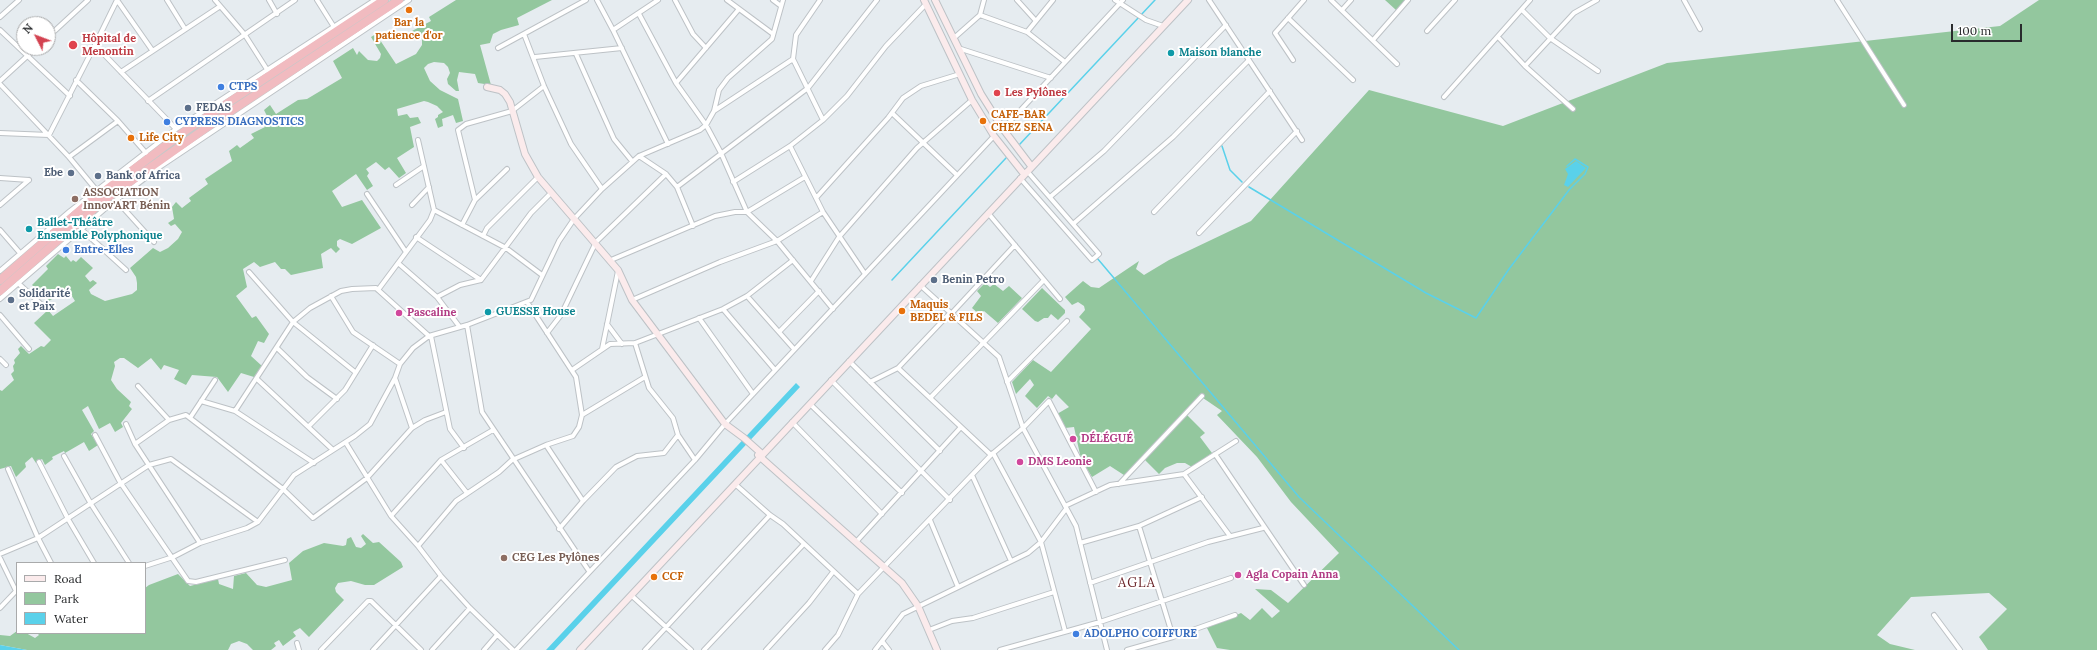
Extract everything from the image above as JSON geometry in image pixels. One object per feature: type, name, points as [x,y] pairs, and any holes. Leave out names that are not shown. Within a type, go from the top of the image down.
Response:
[{"type":"highway","points":[[0,280],[185,131],[384,0]]},
{"type":"highway","points":[[0,291],[101,198],[399,0]]},
{"type":"street","points":[[0,17],[19,0]]},
{"type":"street","points":[[56,30],[88,0]]},
{"type":"street","points":[[49,135],[70,96],[76,80],[95,46],[117,0],[152,50]]},
{"type":"street","points":[[167,0],[185,29]]},
{"type":"street","points":[[215,0],[219,7],[245,36],[268,71]]},
{"type":"street","points":[[269,0],[277,14]]},
{"type":"street","points":[[148,100],[245,36],[295,0]]},
{"type":"street","points":[[317,0],[334,27]]},
{"type":"street","points":[[366,0],[369,5]]},
{"type":"street","points":[[0,271],[20,253],[101,198],[146,153],[176,130],[375,0]]},
{"type":"street","points":[[116,200],[192,144],[315,64],[409,0]]},
{"type":"street","points":[[498,48],[586,0]]},
{"type":"street","points":[[597,0],[668,144]]},
{"type":"street","points":[[613,30],[658,0]]},
{"type":"street","points":[[675,0],[693,34],[706,48]]},
{"type":"street","points":[[727,0],[774,34]]},
{"type":"street","points":[[773,0],[781,6]]},
{"type":"street","points":[[146,566],[173,558],[200,543],[247,528],[258,522],[294,475],[346,443],[370,424],[395,378],[400,364],[413,348],[430,336],[467,325],[531,300],[559,241],[574,219],[602,189],[632,160],[700,130],[706,125],[714,111],[719,90],[728,78],[772,40],[783,0]]},
{"type":"street","points":[[820,0],[796,35],[793,59],[823,120]]},
{"type":"street","points":[[677,186],[808,88],[877,0]]},
{"type":"street","points":[[733,182],[790,146],[823,120],[847,96],[886,46],[925,2],[972,100],[994,136],[1026,173],[1092,260],[1099,254],[1050,197],[1026,173],[1003,129],[981,94],[935,0]]},
{"type":"street","points":[[954,38],[980,15],[984,0]]},
{"type":"street","points":[[1017,0],[1036,21]]},
{"type":"street","points":[[1027,32],[1053,0]]},
{"type":"street","points":[[1115,0],[1146,20],[1163,26]]},
{"type":"street","points":[[1003,129],[1123,0]]},
{"type":"street","points":[[580,650],[1188,0]]},
{"type":"street","points":[[1209,0],[1302,140]]},
{"type":"street","points":[[1293,60],[1275,33],[1304,0]]},
{"type":"street","points":[[1331,0],[1397,64]]},
{"type":"street","points":[[1342,10],[1351,0]]},
{"type":"street","points":[[1373,40],[1408,0]]},
{"type":"street","points":[[1427,31],[1455,0]]},
{"type":"street","points":[[1444,97],[1530,0]]},
{"type":"street","points":[[1525,66],[1574,13],[1598,0]]},
{"type":"street","points":[[1684,0],[1700,29]]},
{"type":"street","points":[[1837,0],[1904,105]]},
{"type":"street","points":[[121,72],[219,7]]},
{"type":"street","points":[[676,83],[739,8]]},
{"type":"street","points":[[1522,10],[1550,38],[1598,71]]},
{"type":"street","points":[[639,14],[676,83],[706,125],[721,153],[747,212],[777,241],[811,280],[833,309]]},
{"type":"street","points":[[980,15],[1027,32],[1065,62]]},
{"type":"street","points":[[1288,18],[1353,80]]},
{"type":"street","points":[[1050,197],[1104,151],[1226,25]]},
{"type":"street","points":[[0,30],[16,45]]},
{"type":"street","points":[[524,34],[544,86],[571,144],[602,189]]},
{"type":"street","points":[[1498,37],[1525,66],[1573,109]]},
{"type":"street","points":[[95,46],[176,130]]},
{"type":"street","points":[[534,57],[576,54],[622,48]]},
{"type":"street","points":[[958,48],[1051,78]]},
{"type":"street","points":[[576,54],[614,138],[632,160]]},
{"type":"street","points":[[0,81],[27,56],[70,96]]},
{"type":"street","points":[[714,111],[793,59]]},
{"type":"street","points":[[1073,224],[1173,137],[1249,60]]},
{"type":"street","points":[[816,198],[892,113],[903,98],[921,86],[960,74]]},
{"type":"street","points":[[76,80],[118,121],[146,153]]},
{"type":"street","points":[[0,84],[69,157],[101,198],[116,200],[154,242]]},
{"type":"street","points":[[475,200],[458,130],[466,124],[512,110],[544,86]]},
{"type":"street","points":[[487,87],[500,90],[505,94],[512,110],[525,154],[538,177],[550,193],[611,260],[618,270],[632,300],[657,336],[725,424],[747,440],[761,456],[902,583],[918,606],[937,650]]},
{"type":"street","points":[[1154,212],[1270,91]]},
{"type":"street","points":[[811,280],[839,237],[922,144],[972,100]]},
{"type":"street","points":[[892,113],[922,144],[957,175]]},
{"type":"street","points":[[69,157],[118,121]]},
{"type":"street","points":[[1199,232],[1297,131]]},
{"type":"street","points":[[0,133],[49,135]]},
{"type":"street","points":[[346,443],[391,516],[470,608],[514,650],[695,460],[752,394],[994,136]]},
{"type":"street","points":[[378,290],[430,220],[434,210],[418,140]]},
{"type":"street","points":[[790,146],[823,212],[865,274]]},
{"type":"street","points":[[640,156],[666,174],[677,186],[693,226]]},
{"type":"street","points":[[396,185],[424,166]]},
{"type":"street","points":[[462,225],[475,200],[507,169]]},
{"type":"street","points":[[547,333],[561,315],[596,242],[666,174]]},
{"type":"street","points":[[483,236],[487,228],[538,177]]},
{"type":"street","points":[[611,260],[715,216],[735,212],[747,212],[805,177]]},
{"type":"street","points":[[0,178],[29,180],[0,204]]},
{"type":"street","points":[[412,205],[429,187]]},
{"type":"street","points":[[437,297],[460,286],[481,280],[531,213],[550,193]]},
{"type":"street","points":[[367,194],[406,252]]},
{"type":"street","points":[[0,299],[81,229],[101,198]]},
{"type":"street","points":[[434,210],[506,248],[542,275]]},
{"type":"street","points":[[632,300],[720,262],[777,241],[823,212]]},
{"type":"street","points":[[988,213],[1060,299]]},
{"type":"street","points":[[81,229],[126,270]]},
{"type":"street","points":[[0,230],[20,253]]},
{"type":"street","points":[[416,237],[481,280]]},
{"type":"street","points":[[870,382],[898,368],[1015,245]]},
{"type":"street","points":[[572,370],[610,344],[635,344],[723,309],[747,296],[793,260]]},
{"type":"street","points":[[398,263],[437,297],[460,326]]},
{"type":"street","points":[[602,349],[618,270]]},
{"type":"street","points":[[249,272],[294,322],[355,372]]},
{"type":"street","points":[[930,398],[1044,280]]},
{"type":"street","points":[[18,283],[43,306]]},
{"type":"street","points":[[920,286],[999,356],[1023,428],[1076,526],[1107,650]]},
{"type":"street","points":[[235,411],[294,322],[310,308],[331,296],[352,289],[376,288],[430,336],[450,429],[464,448]]},
{"type":"street","points":[[779,332],[819,291]]},
{"type":"street","points":[[331,296],[350,328],[400,364]]},
{"type":"street","points":[[747,296],[794,349]]},
{"type":"street","points":[[418,546],[456,501],[499,472],[512,460],[546,445],[573,436],[579,427],[582,414],[576,377],[527,302]]},
{"type":"street","points":[[723,309],[775,370]]},
{"type":"street","points":[[0,316],[29,349]]},
{"type":"street","points":[[699,318],[752,394]]},
{"type":"street","points":[[1007,382],[1067,321]]},
{"type":"street","points":[[607,324],[622,344]]},
{"type":"street","points":[[467,325],[482,412],[512,460],[589,571]]},
{"type":"street","points":[[635,344],[649,388],[673,418],[678,435],[695,460]]},
{"type":"street","points":[[309,426],[346,390],[355,372],[373,345]]},
{"type":"street","points":[[277,348],[307,377],[336,399]]},
{"type":"street","points":[[0,359],[6,365]]},
{"type":"street","points":[[849,361],[940,451]]},
{"type":"street","points":[[898,368],[992,454],[1041,542],[1065,631]]},
{"type":"street","points":[[582,414],[645,377]]},
{"type":"street","points":[[395,378],[412,428]]},
{"type":"street","points":[[257,379],[333,450]]},
{"type":"street","points":[[190,418],[215,380]]},
{"type":"street","points":[[831,380],[950,500]]},
{"type":"street","points":[[138,386],[169,420]]},
{"type":"street","points":[[1119,484],[1202,396]]},
{"type":"street","points":[[201,401],[235,411],[314,463]]},
{"type":"street","points":[[825,650],[838,635],[858,594],[950,500],[992,454],[1023,428],[1049,401],[1096,492]]},
{"type":"street","points":[[810,404],[902,493]]},
{"type":"street","points":[[135,444],[169,420],[186,415],[283,489],[312,518],[367,478],[412,428],[425,420],[446,412]]},
{"type":"street","points":[[792,422],[882,514]]},
{"type":"street","points":[[126,424],[135,444],[200,543]]},
{"type":"street","points":[[856,542],[962,427]]},
{"type":"street","points":[[391,516],[441,460],[493,430]]},
{"type":"street","points":[[95,435],[120,482],[173,558],[184,577],[192,582],[285,560]]},
{"type":"street","points":[[559,529],[583,500],[616,466],[637,456],[664,453],[678,435]]},
{"type":"street","points":[[875,650],[902,614],[1028,553],[1041,542],[1066,508],[1110,485],[1184,474],[1236,441]]},
{"type":"street","points":[[546,445],[583,500]]},
{"type":"street","points":[[1215,454],[1263,528],[1304,585]]},
{"type":"street","points":[[64,456],[91,504],[128,562]]},
{"type":"street","points":[[0,554],[38,538],[149,464],[170,459],[258,522]]},
{"type":"street","points":[[441,460],[467,493]]},
{"type":"street","points":[[39,462],[68,519],[93,562]]},
{"type":"street","points":[[8,469],[50,562]]},
{"type":"street","points":[[1184,474],[1230,536]]},
{"type":"street","points":[[972,475],[1011,561]]},
{"type":"street","points":[[735,484],[770,515],[783,524],[858,594]]},
{"type":"street","points":[[1080,543],[1139,526],[1202,497]]},
{"type":"street","points":[[645,650],[770,515]]},
{"type":"street","points":[[930,520],[958,587]]},
{"type":"street","points":[[1139,526],[1152,562],[1173,637]]},
{"type":"street","points":[[1090,583],[1208,542],[1263,528]]},
{"type":"street","points":[[704,650],[804,545]]},
{"type":"street","points":[[0,558],[16,590],[0,608]]},
{"type":"street","points":[[766,650],[809,603],[833,572]]},
{"type":"street","points":[[373,650],[441,576]]},
{"type":"street","points":[[1000,650],[1100,622],[1231,578]]},
{"type":"street","points":[[929,630],[952,621],[974,618],[1054,592]]},
{"type":"street","points":[[631,595],[691,650]]},
{"type":"street","points":[[321,650],[368,601],[371,601],[421,650]]},
{"type":"street","points":[[432,650],[470,608]]},
{"type":"street","points":[[1126,650],[1173,637],[1235,615]]},
{"type":"street","points":[[1934,615],[1960,650]]},
{"type":"street","points":[[484,650],[497,635]]},
{"type":"street","points":[[882,641],[889,650]]},
{"type":"street","points":[[297,643],[299,650]]},
{"type":"green space","points":[[456,0],[552,0],[517,18],[519,25],[493,34],[490,43],[480,45],[491,85],[478,83],[475,74],[459,72],[457,80],[459,91],[456,91],[448,84],[447,79],[450,73],[448,67],[444,63],[434,62],[428,64],[424,68],[430,81],[440,90],[458,99],[463,121],[456,123],[453,115],[442,119],[443,126],[438,128],[435,119],[443,112],[437,106],[424,101],[397,109],[398,116],[407,114],[410,118],[418,117],[421,123],[410,127],[414,147],[397,158],[406,173],[399,178],[389,167],[385,170],[376,162],[366,169],[369,173],[367,176],[373,186],[367,190],[356,174],[332,191],[342,207],[362,200],[381,228],[352,244],[340,239],[337,241],[337,246],[340,249],[336,253],[331,248],[321,254],[323,268],[291,275],[285,269],[281,269],[275,262],[260,267],[254,262],[243,269],[247,287],[236,296],[252,318],[256,316],[269,334],[264,343],[258,341],[251,356],[262,366],[254,377],[241,373],[228,392],[217,377],[192,375],[186,385],[174,379],[179,370],[164,365],[161,370],[151,358],[138,368],[124,358],[120,358],[114,362],[115,366],[111,380],[117,389],[131,402],[129,406],[132,409],[121,423],[123,427],[115,432],[110,423],[99,429],[88,406],[82,410],[94,431],[91,434],[98,445],[89,451],[84,442],[65,453],[64,451],[52,457],[53,459],[45,465],[42,459],[36,463],[32,457],[25,463],[26,467],[16,477],[11,466],[0,469],[0,390],[2,391],[14,380],[11,374],[14,371],[14,360],[20,353],[18,349],[21,346],[29,354],[41,346],[44,347],[51,340],[34,323],[48,310],[53,316],[75,301],[70,293],[61,298],[58,295],[49,301],[32,285],[48,269],[46,266],[58,254],[64,258],[66,256],[71,262],[73,260],[76,262],[81,257],[93,268],[85,276],[90,282],[93,280],[97,283],[89,290],[91,294],[105,301],[132,294],[137,290],[137,283],[136,277],[130,268],[153,248],[160,252],[168,248],[178,239],[182,232],[175,224],[171,226],[168,223],[174,219],[172,207],[176,202],[182,208],[191,201],[189,198],[208,184],[205,179],[232,161],[229,151],[237,145],[240,148],[254,138],[251,134],[265,127],[263,124],[268,118],[264,110],[270,105],[276,114],[298,100],[307,99],[342,78],[333,61],[353,48],[357,55],[359,51],[368,60],[377,61],[381,54],[371,37],[376,34],[396,64],[416,54],[422,45],[422,39],[412,31],[431,21],[429,17]]},
{"type":"green space","points":[[1385,0],[1405,0],[1396,10]]},
{"type":"green space","points":[[2039,0],[2097,0],[2097,650],[1988,650],[1979,637],[2007,609],[1989,593],[1911,597],[1877,635],[1890,644],[1915,650],[1230,650],[1217,648],[1207,628],[1241,613],[1250,620],[1262,608],[1272,618],[1280,611],[1255,589],[1271,590],[1288,603],[1339,553],[1291,502],[1257,457],[1217,415],[1222,411],[1203,398],[1187,415],[1205,433],[1200,437],[1212,453],[1192,467],[1185,463],[1177,463],[1165,468],[1159,474],[1145,460],[1127,477],[1110,466],[1092,477],[1081,459],[1074,427],[1065,428],[1057,414],[1069,407],[1056,394],[1052,399],[1048,396],[1037,408],[1025,396],[1034,385],[1030,379],[1016,394],[1012,382],[1033,360],[1051,372],[1091,329],[1079,317],[1085,310],[1084,306],[1078,302],[1072,305],[1065,297],[1083,281],[1091,287],[1099,288],[1139,261],[1136,269],[1144,275],[1169,260],[1251,221],[1369,90],[1503,126],[1667,63],[2000,26]]},
{"type":"green space","points":[[985,283],[990,287],[994,284],[1003,291],[1009,286],[1022,298],[998,323],[984,311],[980,315],[972,308],[981,296],[977,291]]},
{"type":"green space","points":[[1042,288],[1065,310],[1065,313],[1058,320],[1051,314],[1048,318],[1044,318],[1038,322],[1022,309]]},
{"type":"green space","points":[[363,534],[373,543],[379,542],[401,562],[403,567],[374,585],[365,585],[351,581],[338,583],[335,588],[336,592],[344,600],[309,637],[300,628],[293,632],[296,636],[283,646],[279,640],[274,643],[276,646],[271,650],[253,650],[247,644],[239,641],[231,644],[228,650],[27,650],[0,645],[0,635],[10,636],[16,632],[16,634],[28,634],[35,638],[39,635],[38,634],[146,634],[146,587],[149,585],[178,574],[190,586],[218,579],[219,584],[233,589],[234,576],[246,573],[257,585],[266,587],[292,580],[289,563],[303,551],[324,543],[343,546],[346,545],[347,539],[351,537],[356,547],[361,548],[366,544],[361,536]]},
{"type":"water","points":[[1576,161],[1586,168],[1568,187],[1564,185],[1568,174],[1565,169]]},
{"type":"water","points":[[796,383],[800,387],[554,650],[546,650]]},
{"type":"water","points":[[0,645],[27,650],[0,650]]},
{"type":"waterway","points":[[1020,144],[1155,0]]},
{"type":"waterway","points":[[1222,146],[1230,170],[1242,182]]},
{"type":"waterway","points":[[892,280],[1006,158]]},
{"type":"waterway","points":[[1249,187],[1426,293],[1476,318],[1509,269],[1569,190],[1585,174],[1588,167],[1575,159],[1567,166]]},
{"type":"waterway","points":[[1097,258],[1299,497],[1459,650]]},
{"type":"place","name":"Bar la patience d'or","points":[[409,10]]},
{"type":"place","name":"Hôpital de Menontin","points":[[73,45]]},
{"type":"place","name":"Maison blanche","points":[[1171,53]]},
{"type":"place","name":"CTPS","points":[[221,87]]},
{"type":"place","name":"Les Pylônes","points":[[997,93]]},
{"type":"place","name":"FEDAS","points":[[188,108]]},
{"type":"place","name":"CAFE-BAR CHEZ SENA","points":[[983,121]]},
{"type":"place","name":"CYPRESS DIAGNOSTICS","points":[[167,122]]},
{"type":"place","name":"Life City","points":[[131,138]]},
{"type":"place","name":"Ebe","points":[[71,173]]},
{"type":"place","name":"Bank of Africa","points":[[98,176]]},
{"type":"place","name":"ASSOCIATION Innov'ART Bénin","points":[[75,199]]},
{"type":"place","name":"Ballet-Théâtre Ensemble Polyphonique","points":[[29,229]]},
{"type":"place","name":"Entre-Elles","points":[[66,250]]},
{"type":"place","name":"Benin Petro","points":[[934,280]]},
{"type":"place","name":"Solidarité et Paix","points":[[11,300]]},
{"type":"place","name":"Maquis BEDEL & FILS","points":[[902,311]]},
{"type":"place","name":"GUESSE House","points":[[488,312]]},
{"type":"place","name":"Pascaline","points":[[399,313]]},
{"type":"place","name":"DÉLÉGUÉ","points":[[1073,439]]},
{"type":"place","name":"DMS Leonie","points":[[1020,462]]},
{"type":"place","name":"CEG Les Pylônes","points":[[504,558]]},
{"type":"place","name":"Agla Copain Anna","points":[[1238,575]]},
{"type":"place","name":"CCF","points":[[654,577]]},
{"type":"place","name":"ADOLPHO COIFFURE","points":[[1076,634]]},
{"type":"district","name":"AGLA","points":[[1137,583]]}]
